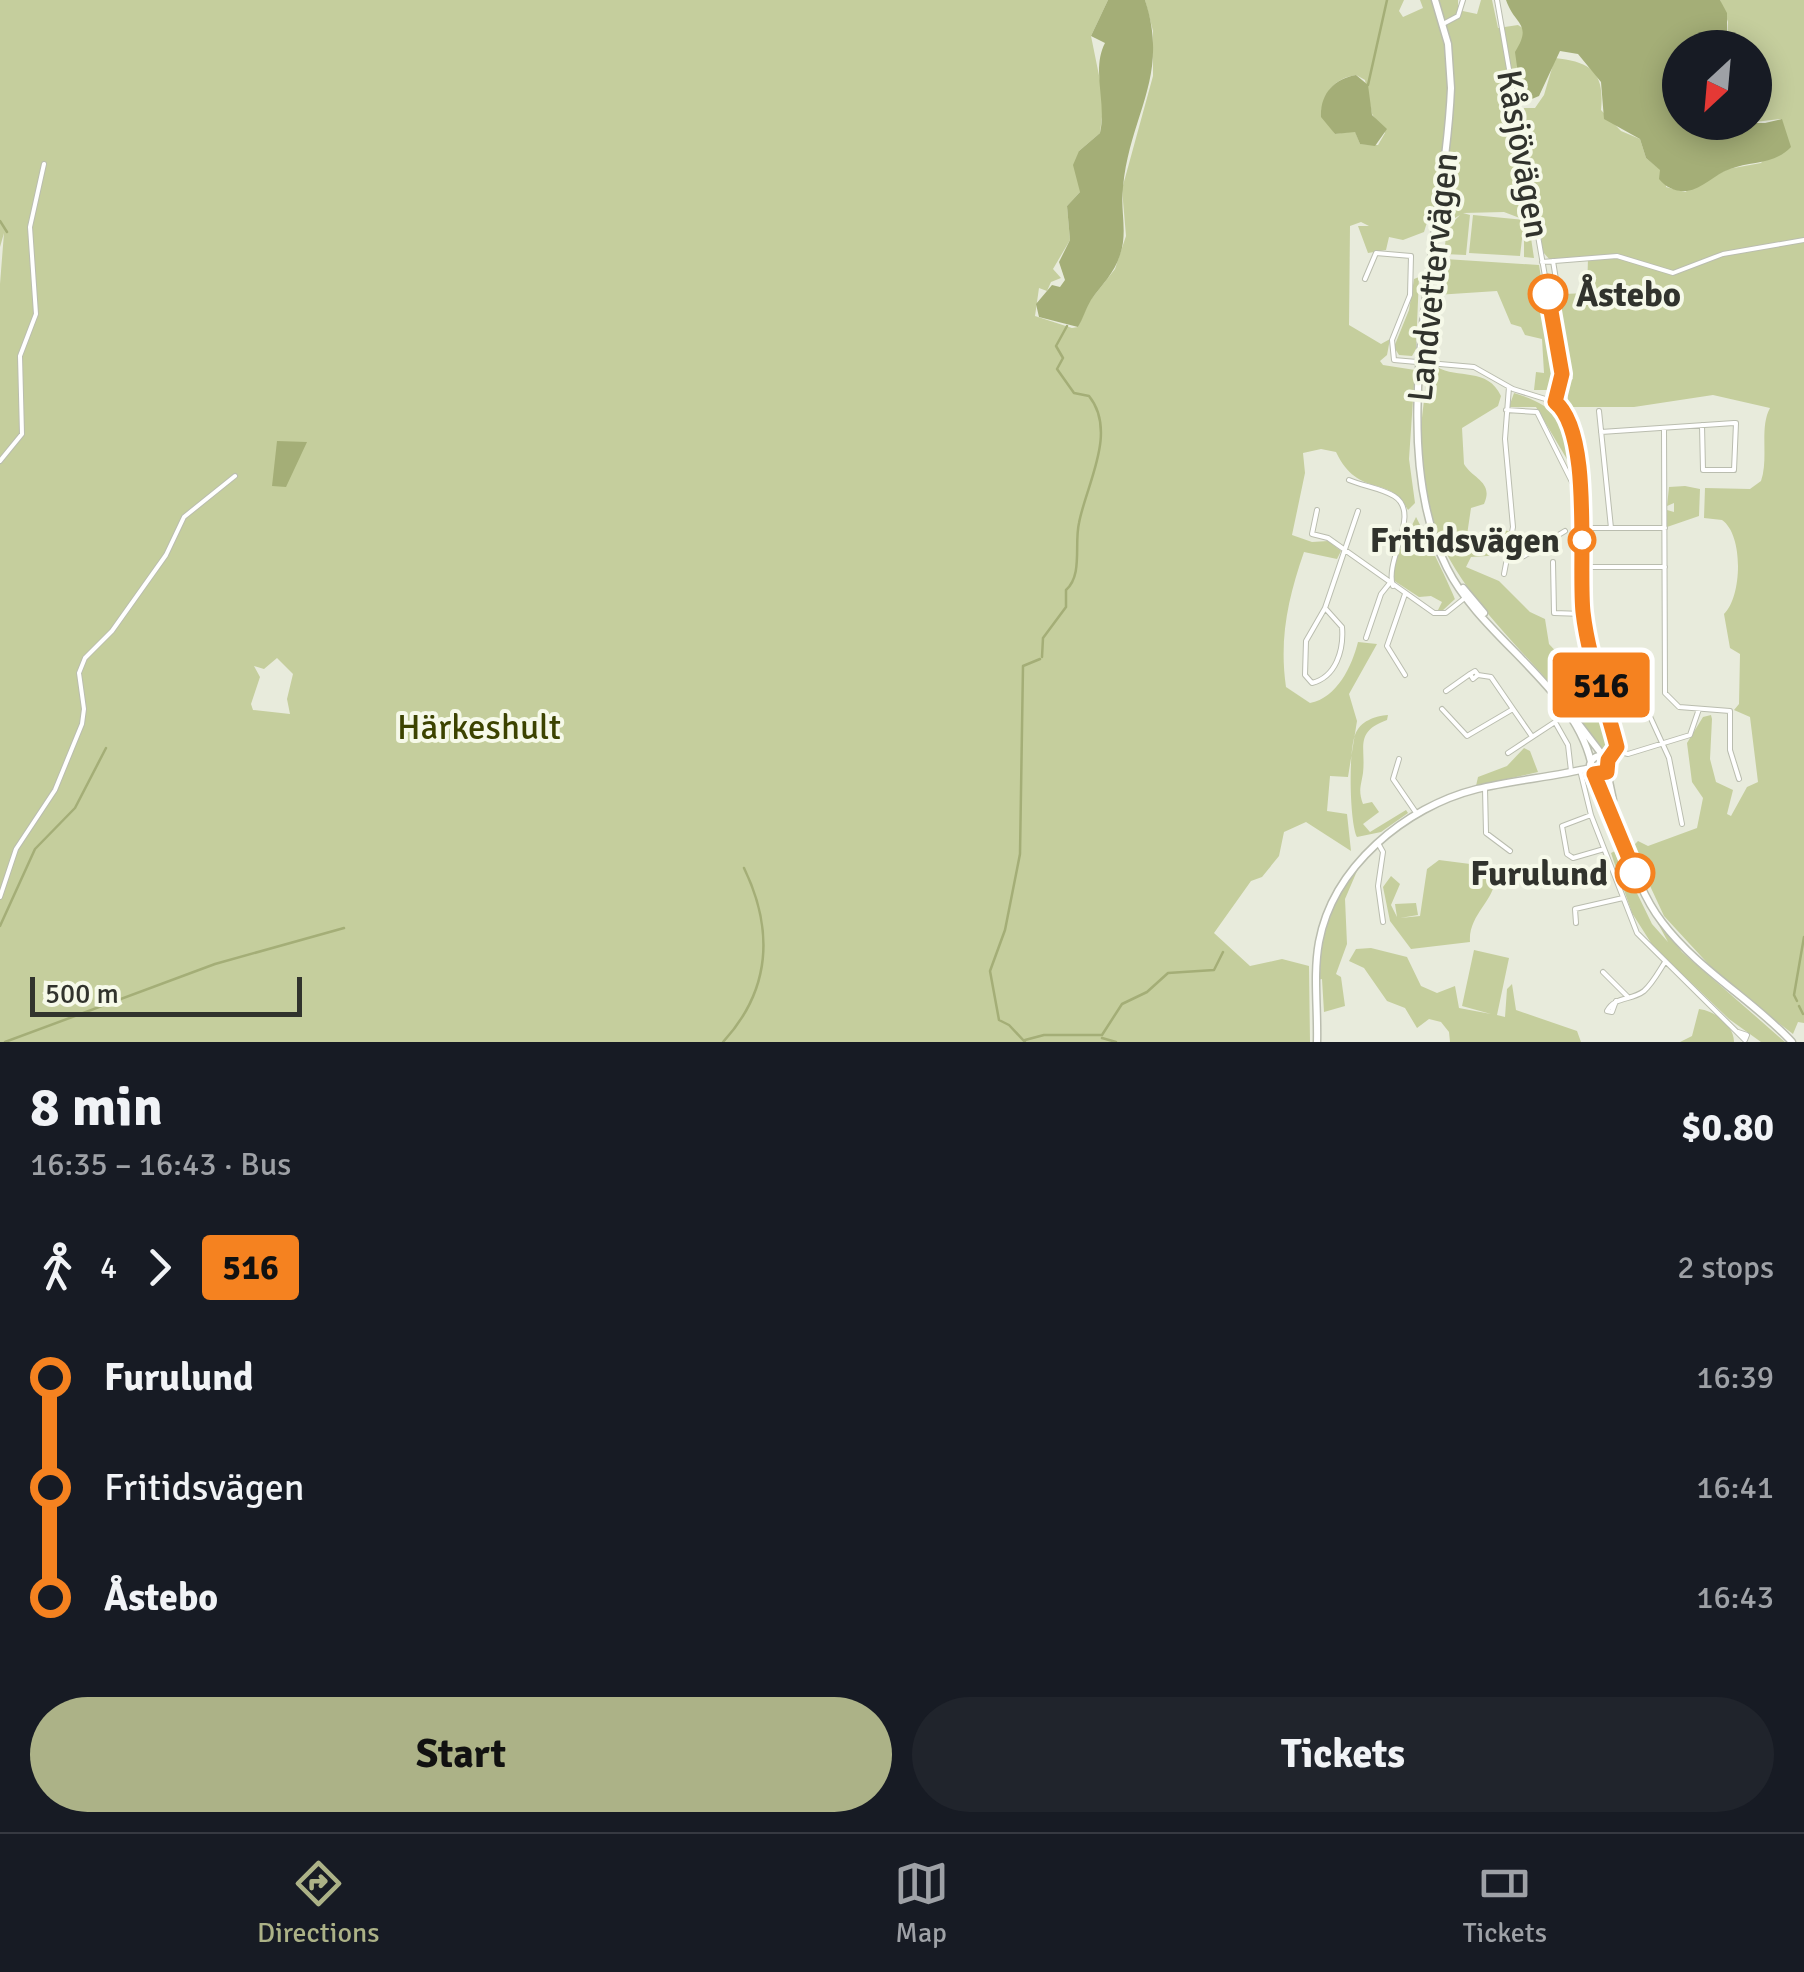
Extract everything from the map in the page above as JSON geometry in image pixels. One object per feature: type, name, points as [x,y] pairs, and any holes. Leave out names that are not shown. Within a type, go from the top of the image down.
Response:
[{"type":"street","name":"Landvettervägen","points":[[1436,0],[1450,58],[1451,105],[1423,362],[1418,481],[1440,554],[1467,596],[1606,758]]},
{"type":"street","points":[[1443,24],[1458,16],[1464,0]]},
{"type":"street","name":"Kåsjövägen","points":[[1497,0],[1562,374],[1555,402]]},
{"type":"street","points":[[0,461],[22,434],[20,356],[36,314],[30,227],[44,164]]},
{"type":"street","points":[[1542,262],[1616,256],[1673,273],[1723,254],[1804,240]]},
{"type":"street","points":[[1365,279],[1373,254],[1410,254],[1409,302],[1392,340],[1391,356],[1474,366],[1510,388],[1555,402],[1570,424],[1582,528],[1583,614],[1617,751]]},
{"type":"street","name":"Kåsjövägen","points":[[1550,307],[1559,298],[1553,261]]},
{"type":"street","points":[[1504,574],[1513,521],[1506,410],[1510,388]]},
{"type":"street","points":[[1506,410],[1535,410],[1574,484]]},
{"type":"street","points":[[1599,411],[1611,528]]},
{"type":"street","points":[[1601,432],[1702,425],[1738,425],[1734,470],[1703,470],[1702,425]]},
{"type":"street","points":[[1664,428],[1665,693],[1675,705],[1730,711],[1730,750],[1739,779]]},
{"type":"street","points":[[0,897],[16,848],[55,790],[82,724],[79,673],[85,658],[112,630],[166,555],[184,517],[235,476]]},
{"type":"street","points":[[1349,480],[1392,495],[1404,506],[1405,520],[1390,568],[1391,585]]},
{"type":"street","points":[[1317,510],[1312,534],[1328,538],[1439,615],[1467,596]]},
{"type":"street","points":[[1325,608],[1340,624],[1342,646],[1334,666],[1314,684],[1306,680],[1305,651],[1312,624],[1325,608],[1358,511]]},
{"type":"street","points":[[1582,528],[1666,528]]},
{"type":"street","points":[[1507,560],[1524,556],[1565,531]]},
{"type":"street","points":[[1554,562],[1554,613],[1583,614]]},
{"type":"street","points":[[1583,566],[1666,567]]},
{"type":"street","points":[[1366,638],[1381,594],[1391,585]]},
{"type":"street","points":[[1405,675],[1387,646],[1406,594]]},
{"type":"street","name":"Landvettervägen","points":[[1467,596],[1547,689],[1582,740],[1635,873],[1668,929],[1695,960],[1790,1042]]},
{"type":"street","points":[[1446,691],[1470,674],[1473,679],[1478,675],[1491,678],[1531,735]]},
{"type":"street","points":[[1642,699],[1662,744],[1682,824]]},
{"type":"street","points":[[1592,768],[1617,751],[1628,754],[1693,733],[1699,708]]},
{"type":"street","points":[[1442,709],[1468,736],[1511,709]]},
{"type":"street","points":[[1508,753],[1550,722],[1559,724],[1637,933],[1738,1032]]},
{"type":"street","points":[[1320,1042],[1316,968],[1322,929],[1344,880],[1378,844],[1417,814],[1485,788],[1592,768],[1607,772],[1606,758]]},
{"type":"street","points":[[1399,759],[1393,780],[1417,814]]},
{"type":"street","name":"Landvettervägen","points":[[1607,772],[1632,859],[1668,929]]},
{"type":"street","points":[[1485,788],[1486,832],[1510,851]]},
{"type":"street","points":[[1591,814],[1562,826],[1567,854],[1573,858],[1605,848]]},
{"type":"street","points":[[1378,844],[1383,852],[1378,886],[1384,922]]},
{"type":"street","points":[[1576,922],[1575,908],[1623,898]]},
{"type":"street","points":[[1616,1001],[1646,989],[1666,962]]},
{"type":"street","points":[[1603,972],[1628,997]]},
{"type":"green space","name":"Härkeshult","points":[[0,0],[1108,0],[1091,36],[1104,100],[1100,133],[1079,151],[1080,192],[1067,206],[1070,240],[1053,269],[1061,278],[1051,282],[1047,291],[1039,288],[1035,316],[1072,328],[1078,327],[1089,302],[1115,269],[1126,236],[1122,189],[1153,76],[1153,31],[1145,0],[1404,0],[1399,11],[1403,17],[1423,8],[1420,0],[1458,0],[1458,10],[1477,14],[1481,0],[1492,0],[1498,28],[1518,25],[1524,29],[1517,78],[1507,77],[1534,258],[1524,257],[1524,222],[1520,256],[1469,253],[1473,215],[1525,220],[1504,212],[1463,213],[1470,215],[1466,255],[1444,254],[1447,228],[1460,215],[1450,221],[1428,219],[1424,232],[1403,240],[1389,237],[1386,250],[1368,253],[1358,226],[1369,226],[1361,222],[1350,226],[1349,325],[1381,344],[1390,339],[1387,355],[1380,361],[1383,365],[1415,370],[1409,459],[1415,503],[1408,510],[1392,492],[1354,476],[1336,452],[1321,449],[1303,453],[1305,473],[1292,535],[1312,542],[1328,541],[1341,551],[1337,559],[1304,552],[1289,602],[1284,652],[1286,687],[1310,703],[1335,688],[1352,661],[1358,642],[1377,644],[1349,694],[1357,721],[1348,777],[1330,776],[1327,811],[1347,814],[1351,851],[1306,822],[1284,832],[1279,856],[1262,877],[1251,881],[1214,933],[1250,966],[1282,959],[1309,966],[1310,1042],[0,1042],[0,284],[4,233],[0,247]],"holes":[[[1356,75],[1365,80],[1372,114],[1385,133],[1378,145],[1360,144],[1355,131],[1335,134],[1321,113],[1332,87]],[[277,658],[293,674],[287,699],[290,714],[253,710],[251,704],[260,677],[254,666],[264,669]]]},
{"type":"green space","points":[[1720,0],[1804,0],[1804,1023],[1798,1022],[1793,1034],[1723,980],[1664,916],[1632,847],[1638,841],[1648,846],[1697,828],[1703,798],[1692,782],[1687,743],[1703,717],[1711,715],[1712,719],[1710,759],[1716,782],[1733,790],[1727,814],[1731,816],[1747,787],[1758,782],[1750,717],[1734,710],[1739,704],[1740,654],[1730,648],[1724,614],[1737,581],[1737,552],[1722,520],[1704,518],[1705,488],[1750,489],[1761,481],[1770,408],[1713,395],[1634,407],[1569,407],[1566,383],[1573,379],[1559,307],[1564,294],[1587,293],[1588,258],[1550,260],[1543,252],[1523,113],[1524,108],[1535,108],[1544,95],[1555,58],[1577,62],[1597,77],[1601,110],[1621,131],[1640,139],[1646,158],[1657,167],[1661,164],[1662,134],[1662,140],[1684,141],[1685,151],[1667,174],[1666,187],[1685,192],[1728,169],[1761,163],[1785,135],[1781,119],[1772,120],[1772,30],[1728,30]]},
{"type":"green space","points":[[1445,259],[1539,265],[1556,371],[1551,390],[1534,390],[1536,372],[1544,373],[1542,339],[1525,335],[1521,327],[1511,324],[1497,291],[1436,295]]},
{"type":"green space","points":[[1419,277],[1416,349],[1412,356],[1399,355],[1394,347],[1409,310],[1414,279]]},
{"type":"green space","points":[[1437,367],[1480,377],[1501,396],[1498,406],[1462,428],[1464,464],[1486,491],[1484,504],[1471,508],[1467,535],[1479,545],[1499,530],[1509,531],[1508,550],[1503,555],[1471,557],[1466,567],[1499,581],[1530,612],[1545,619],[1549,644],[1562,658],[1589,661],[1612,750],[1602,752],[1571,708],[1480,603],[1443,547],[1430,515],[1420,454],[1427,373]]},
{"type":"green space","points":[[1514,393],[1540,403],[1558,418],[1568,438],[1571,466],[1536,407],[1509,407]]},
{"type":"green space","points":[[1669,487],[1700,489],[1699,516],[1667,527],[1667,510],[1674,512],[1674,503],[1667,506]]},
{"type":"green space","points":[[1416,517],[1455,599],[1441,612],[1438,610],[1442,602],[1431,596],[1419,597],[1393,580],[1394,562]]},
{"type":"green space","points":[[1388,715],[1387,720],[1370,730],[1364,741],[1361,796],[1363,804],[1372,802],[1379,812],[1363,824],[1370,832],[1406,810],[1408,813],[1381,832],[1357,837],[1351,788],[1355,735],[1368,720]]},
{"type":"green space","points":[[1524,748],[1530,751],[1538,772],[1476,786],[1478,777],[1507,766]]},
{"type":"green space","points":[[1615,851],[1620,867],[1629,869],[1645,900],[1635,881],[1620,880],[1611,853]]},
{"type":"green space","points":[[1439,860],[1478,865],[1495,876],[1494,885],[1473,923],[1470,942],[1411,949],[1390,921],[1383,887],[1391,876],[1400,884],[1391,905],[1397,917],[1395,904],[1416,903],[1418,915],[1400,918],[1420,916],[1427,869]]},
{"type":"green space","points":[[1360,864],[1345,899],[1347,944],[1336,974],[1341,977],[1345,1006],[1324,1012],[1322,979],[1318,980],[1325,933],[1342,891]]},
{"type":"green space","points":[[1626,883],[1633,885],[1652,924],[1668,942],[1651,910],[1682,952],[1785,1042],[1761,1042],[1729,1019],[1653,946],[1632,913],[1623,887]]},
{"type":"green space","points":[[1371,948],[1407,957],[1421,986],[1437,993],[1455,986],[1459,1008],[1491,1014],[1462,1006],[1474,950],[1509,958],[1497,1015],[1505,1017],[1507,989],[1512,984],[1516,1010],[1577,1031],[1581,1042],[1450,1042],[1449,1032],[1441,1022],[1429,1019],[1417,1028],[1405,1008],[1387,1001],[1364,968],[1349,961],[1356,949]]},
{"type":"green space","points":[[1699,1009],[1722,1020],[1731,1030],[1734,1042],[1680,1042],[1692,1036]]},
{"type":"shaded area","points":[[1108,0],[1145,0],[1152,27],[1151,74],[1127,161],[1120,255],[1078,327],[1039,317],[1036,304],[1052,285],[1060,287],[1065,280],[1059,262],[1070,240],[1067,206],[1080,192],[1073,165],[1079,151],[1100,133],[1099,64],[1105,43],[1091,36]]},
{"type":"shaded area","points":[[1506,0],[1720,0],[1727,13],[1727,30],[1662,30],[1662,140],[1772,140],[1772,121],[1782,119],[1791,147],[1770,160],[1724,171],[1693,190],[1668,187],[1659,179],[1660,170],[1646,158],[1640,139],[1604,119],[1601,82],[1578,54],[1560,51],[1539,96],[1522,103],[1515,52],[1522,30]]},
{"type":"shaded area","points":[[1356,75],[1368,85],[1372,115],[1387,129],[1375,146],[1360,144],[1355,132],[1335,134],[1321,117],[1330,89]]},
{"type":"shaded area","points":[[277,441],[307,442],[286,487],[272,486]]},
{"type":"waterway","points":[[1368,85],[1387,0]]},
{"type":"waterway","points":[[0,221],[7,232]]},
{"type":"waterway","points":[[1042,657],[1043,638],[1066,607],[1066,590],[1076,568],[1079,523],[1100,442],[1101,426],[1089,396],[1074,393],[1057,369],[1063,358],[1056,346],[1067,326]]},
{"type":"waterway","points":[[1025,1042],[999,1020],[990,971],[1005,930],[1020,854],[1023,666],[1040,659]]},
{"type":"waterway","points":[[0,926],[35,849],[75,808],[106,748]]},
{"type":"waterway","points":[[723,1042],[751,1002],[763,959],[760,914],[744,868]]},
{"type":"waterway","points":[[5,1042],[215,964],[344,928]]},
{"type":"waterway","points":[[1797,1001],[1794,995],[1804,937]]},
{"type":"waterway","points":[[1025,1040],[1044,1035],[1102,1035],[1122,1004],[1147,992],[1168,973],[1214,970],[1223,952]]},
{"type":"waterway","points":[[1799,1006],[1803,1014]]},
{"type":"waterway","points":[[1102,1038],[1116,1042]]},
{"type":"bus line","name":"516","points":[[1548,294],[1562,374],[1555,402],[1563,408],[1570,424],[1581,491],[1583,614],[1617,747],[1608,760],[1607,772],[1594,774],[1608,798],[1635,873]]},
{"type":"place","name":"Åstebo","points":[[1548,294]]},
{"type":"place","name":"Fritidsvägen","points":[[1582,540]]},
{"type":"place","name":"Furulund","points":[[1635,873]]}]
